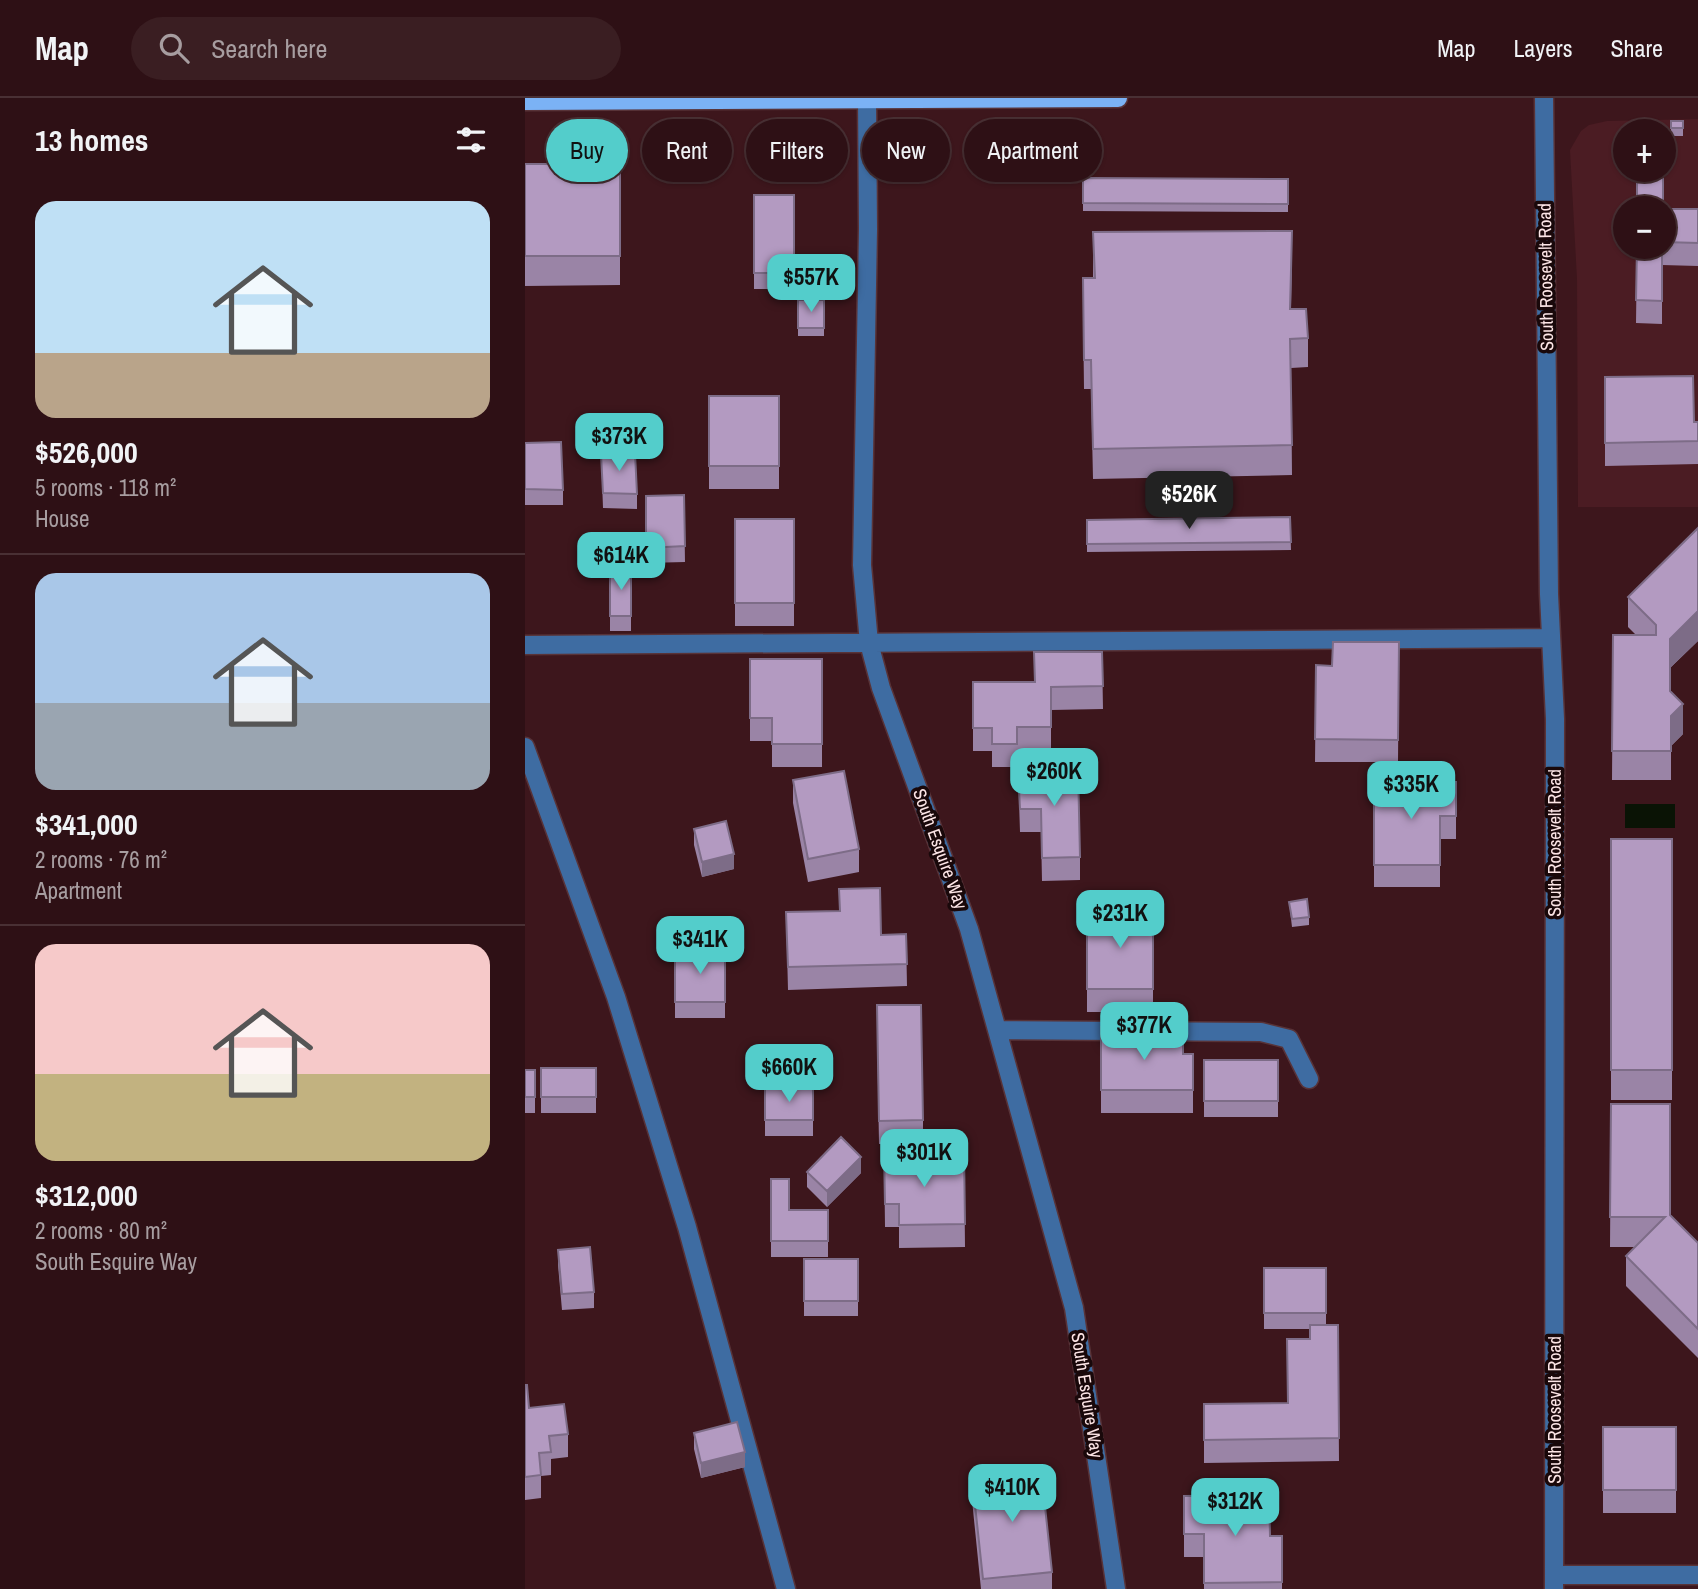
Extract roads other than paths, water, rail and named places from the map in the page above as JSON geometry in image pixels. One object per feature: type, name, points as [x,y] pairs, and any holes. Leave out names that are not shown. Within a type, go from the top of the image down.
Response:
[{"type":"main road","points":[[525,101],[1118,98]]},
{"type":"street","name":"South Roosevelt Road","points":[[1544,98],[1551,638],[1555,719],[1554,1582]]},
{"type":"street","name":"South Esquire Way","points":[[867,99],[868,229],[862,565],[869,643],[881,688],[969,929],[1074,1308],[1116,1589]]},
{"type":"street","points":[[525,645],[1551,638]]},
{"type":"street","points":[[525,747],[616,997],[687,1227],[786,1589]]},
{"type":"street","points":[[999,1030],[1261,1032],[1289,1039],[1309,1079]]},
{"type":"street","points":[[1554,1582],[1698,1575]]}]
